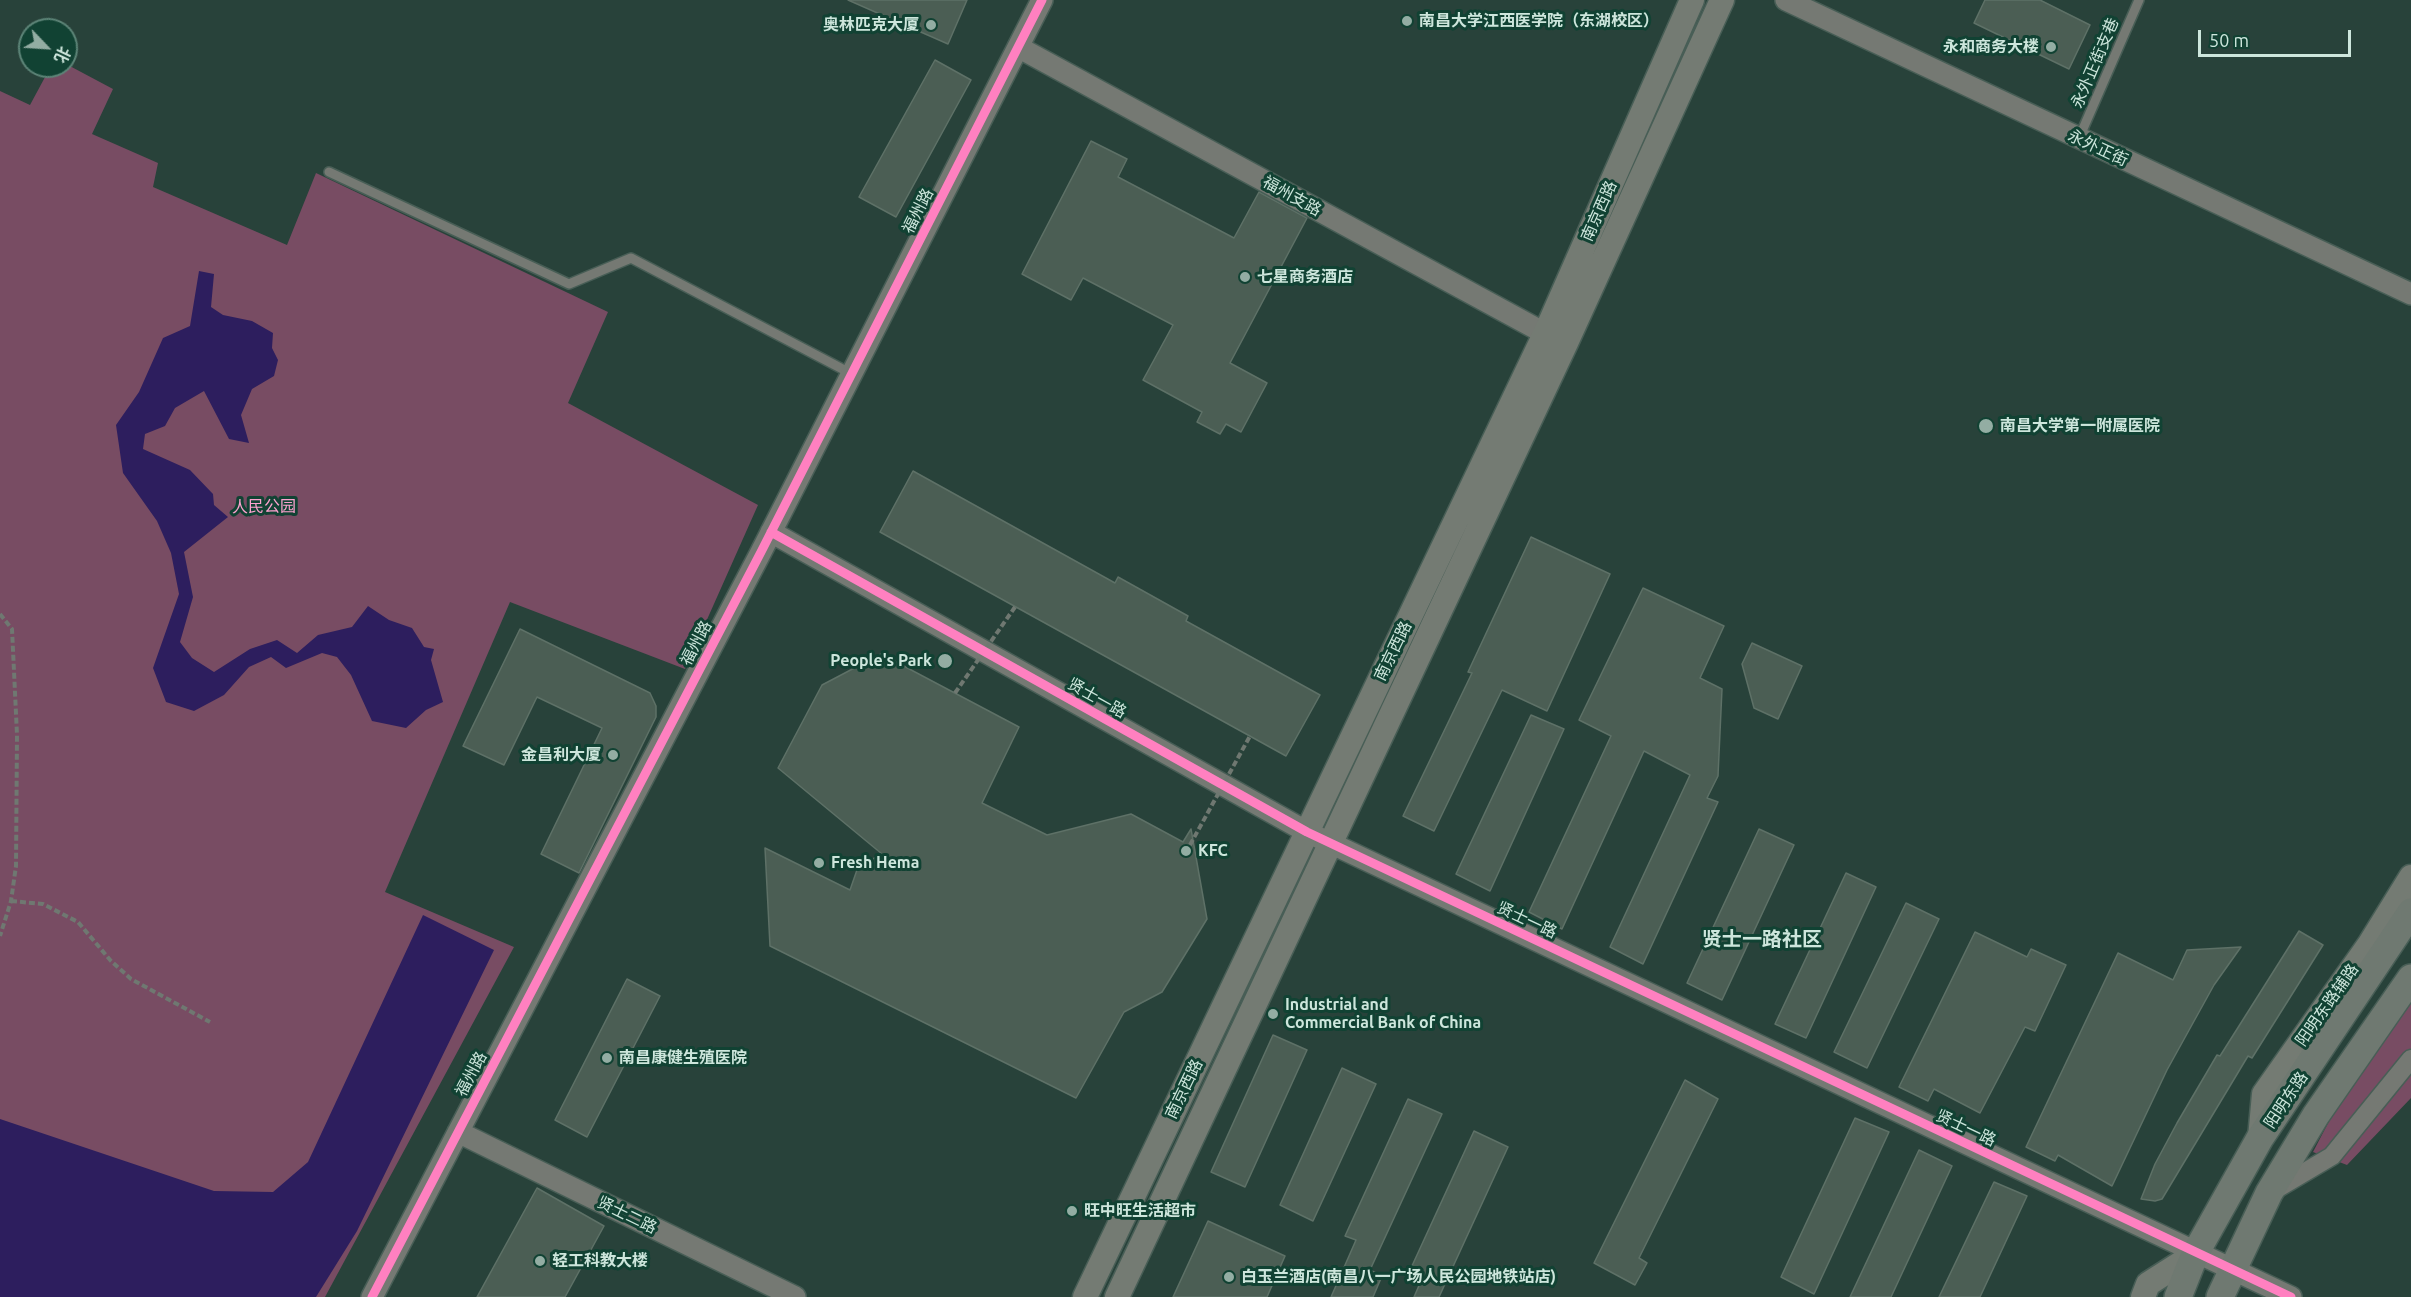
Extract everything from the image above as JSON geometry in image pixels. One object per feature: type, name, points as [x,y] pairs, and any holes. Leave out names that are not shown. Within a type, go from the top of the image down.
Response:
[{"type":"main road","name":"南京西路","points":[[1117,1297],[1330,843],[1555,339],[1692,0]]},
{"type":"main road","name":"南京西路","points":[[1085,1297],[1307,832],[1555,339],[1722,0]]},
{"type":"main road","name":"阳明东路辅路","points":[[2260,1138],[2264,1094],[2369,945],[2411,877]]},
{"type":"main road","name":"阳明东路","points":[[2178,1297],[2195,1254],[2260,1138],[2411,912]]},
{"type":"main road","name":"阳明东路","points":[[2220,1297],[2269,1193],[2316,1115],[2411,978]]},
{"type":"main road","points":[[2143,1297],[2148,1284],[2195,1254]]},
{"type":"main road","points":[[2231,1270],[2236,1297]]},
{"type":"street","name":"福州路","points":[[372,1297],[771,532],[1042,0]]},
{"type":"street","name":"永外正街","points":[[1786,0],[2411,294]]},
{"type":"street","name":"福州支路","points":[[1018,47],[1555,339]]},
{"type":"street","name":"贤士一路","points":[[771,532],[1307,832],[2290,1297]]},
{"type":"street","points":[[2269,1193],[2332,1156],[2411,1059]]},
{"type":"street","name":"贤士二路","points":[[458,1132],[795,1297]]},
{"type":"lane","name":"永外正街支巷","points":[[2079,139],[2139,0]]},
{"type":"lane","points":[[329,172],[569,284],[631,258],[852,374]]},
{"type":"path","points":[[955,693],[1015,607]]},
{"type":"path","points":[[0,614],[12,629],[17,735],[16,866],[11,901],[0,936]]},
{"type":"path","points":[[1190,845],[1250,736]]},
{"type":"path","points":[[11,901],[43,904],[78,922],[111,961],[131,978],[210,1022]]},
{"type":"green space","name":"人民公园","points":[[78,70],[113,89],[92,134],[158,163],[153,187],[287,245],[316,173],[608,312],[568,403],[758,505],[685,669],[510,602],[385,892],[514,947],[325,1297],[0,1297],[0,91],[30,105],[45,78],[78,78]]},
{"type":"green space","points":[[2411,1002],[2411,1098],[2347,1165],[2313,1152],[2339,1102]]},
{"type":"shaded area","points":[[199,271],[214,274],[211,307],[223,315],[252,321],[273,333],[272,348],[278,360],[274,376],[252,389],[241,415],[249,443],[229,439],[204,391],[175,408],[165,426],[145,434],[143,449],[190,470],[213,494],[214,505],[228,517],[184,552],[193,597],[180,642],[192,658],[214,672],[250,649],[277,640],[297,653],[318,635],[352,627],[368,606],[389,620],[412,628],[424,647],[434,649],[431,660],[443,702],[426,710],[406,728],[372,721],[351,675],[337,657],[322,653],[286,668],[271,657],[249,667],[224,695],[194,711],[166,702],[153,668],[179,594],[171,553],[157,521],[123,473],[116,425],[139,392],[163,338],[190,326]]},
{"type":"shaded area","points":[[423,915],[494,950],[357,1231],[316,1297],[0,1297],[0,1119],[214,1191],[273,1192],[308,1162]]},
{"type":"building","name":"奥林匹克大厦","points":[[848,0],[967,0],[948,44]]},
{"type":"building","name":"永和商务大楼","points":[[1985,0],[2040,0],[2090,25],[2069,69],[1974,23]]},
{"type":"building","points":[[935,60],[971,80],[896,217],[859,197]]},
{"type":"building","points":[[1091,141],[1127,159],[1118,177],[1234,238],[1259,192],[1307,218],[1230,363],[1267,383],[1241,432],[1226,424],[1220,434],[1197,422],[1202,412],[1143,380],[1173,325],[1083,278],[1071,300],[1022,274]]},
{"type":"building","points":[[913,471],[1115,583],[1118,577],[1188,616],[1186,621],[1320,695],[1286,756],[880,532]]},
{"type":"building","points":[[1531,537],[1610,574],[1547,711],[1502,690],[1434,831],[1403,816],[1472,673],[1468,672]]},
{"type":"building","points":[[1643,588],[1724,626],[1700,678],[1722,689],[1718,776],[1707,798],[1718,802],[1643,964],[1610,947],[1690,775],[1644,751],[1562,929],[1529,912],[1611,736],[1579,720]]},
{"type":"building","name":"金昌利大厦","points":[[520,629],[650,693],[656,706],[656,717],[579,873],[541,854],[602,728],[537,697],[504,765],[463,746]]},
{"type":"building","points":[[1752,643],[1802,666],[1778,719],[1754,708],[1742,664]]},
{"type":"building","points":[[881,654],[1019,727],[982,803],[1047,835],[1131,814],[1183,842],[1191,829],[1207,919],[1162,992],[1124,1012],[1076,1098],[770,946],[765,848],[850,890],[858,867],[882,854],[778,768],[822,685]]},
{"type":"building","points":[[1531,715],[1564,729],[1490,891],[1456,874]]},
{"type":"building","points":[[1759,829],[1794,845],[1722,1000],[1687,983]]},
{"type":"building","points":[[1846,873],[1876,887],[1806,1038],[1775,1024]]},
{"type":"building","points":[[1906,903],[1939,919],[1867,1068],[1834,1052]]},
{"type":"building","points":[[2299,931],[2323,945],[2252,1058],[2248,1056],[2162,1199],[2155,1201],[2141,1199],[2155,1164],[2217,1055],[2220,1056]]},
{"type":"building","points":[[1975,932],[2027,957],[2031,949],[2066,965],[2035,1031],[2025,1027],[1980,1113],[1934,1089],[1928,1101],[1899,1087]]},
{"type":"building","points":[[2241,947],[2214,985],[2167,1070],[2112,1186],[2058,1155],[2055,1161],[2026,1147],[2118,953],[2173,980],[2187,950]]},
{"type":"building","name":"南昌康健生殖医院","points":[[627,979],[660,996],[587,1137],[555,1120]]},
{"type":"building","points":[[1273,1035],[1307,1050],[1245,1187],[1211,1172]]},
{"type":"building","points":[[1342,1068],[1376,1084],[1313,1221],[1280,1205]]},
{"type":"building","points":[[1685,1080],[1718,1099],[1639,1258],[1647,1263],[1635,1285],[1594,1263]]},
{"type":"building","points":[[1408,1099],[1442,1114],[1370,1270],[1382,1276],[1373,1297],[1331,1297],[1356,1240],[1345,1236]]},
{"type":"building","points":[[1855,1118],[1889,1132],[1814,1294],[1781,1277]]},
{"type":"building","points":[[1474,1131],[1508,1147],[1439,1297],[1414,1297],[1424,1274],[1411,1268]]},
{"type":"building","points":[[1919,1150],[1952,1166],[1891,1297],[1850,1297]]},
{"type":"building","points":[[1994,1182],[2027,1196],[1980,1297],[1939,1297]]},
{"type":"building","name":"轻工科教大楼","points":[[537,1188],[604,1226],[565,1297],[477,1297]]},
{"type":"building","name":"白玉兰酒店(南昌八一广场人民公园地铁站店)","points":[[1208,1221],[1285,1256],[1267,1297],[1173,1297]]},
{"type":"cycle path","points":[[372,1297],[761,552],[1042,0]]},
{"type":"cycle path","points":[[771,532],[1307,832],[2291,1297]]},
{"type":"place","name":"南昌大学江西医学院（东湖校区）","points":[[1407,21]]},
{"type":"place","name":"奥林匹克大厦","points":[[931,25]]},
{"type":"place","name":"永和商务大楼","points":[[2051,47]]},
{"type":"place","name":"七星商务酒店","points":[[1245,277]]},
{"type":"place","name":"南昌大学第一附属医院","points":[[1986,426]]},
{"type":"place","name":"People's Park","points":[[945,661]]},
{"type":"place","name":"金昌利大厦","points":[[613,755]]},
{"type":"place","name":"KFC","points":[[1186,851]]},
{"type":"place","name":"Fresh Hema","points":[[819,863]]},
{"type":"place","name":"Industrial and Commercial Bank of China","points":[[1273,1014]]},
{"type":"place","name":"南昌康健生殖医院","points":[[607,1058]]},
{"type":"place","name":"旺中旺生活超市","points":[[1072,1211]]},
{"type":"place","name":"轻工科教大楼","points":[[540,1261]]},
{"type":"place","name":"白玉兰酒店(南昌八一广场人民公园地铁站店)","points":[[1229,1277]]},
{"type":"district","name":"贤士一路社区","points":[[1762,939]]}]
